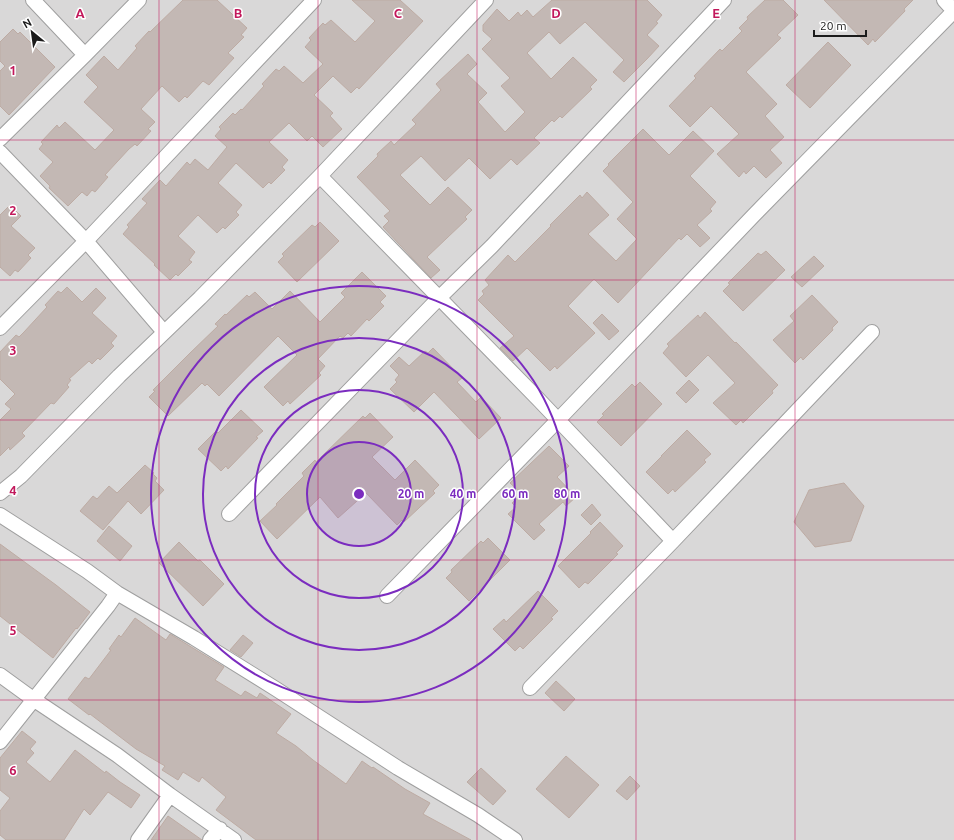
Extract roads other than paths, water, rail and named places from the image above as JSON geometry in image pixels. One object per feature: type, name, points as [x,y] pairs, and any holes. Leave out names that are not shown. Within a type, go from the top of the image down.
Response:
[{"type":"street","points":[[33,0],[85,55]]},
{"type":"street","points":[[0,139],[139,0]]},
{"type":"street","points":[[0,328],[86,241],[314,0]]},
{"type":"street","points":[[0,493],[21,476],[119,376],[200,298],[320,176],[486,0]]},
{"type":"street","points":[[229,514],[439,298],[492,246],[724,0]]},
{"type":"street","points":[[387,596],[754,215],[954,11],[944,0]]},
{"type":"street","points":[[0,152],[86,241],[164,332]]},
{"type":"street","points":[[320,176],[558,420],[673,541]]},
{"type":"street","points":[[530,688],[673,541],[872,332]]},
{"type":"street","points":[[0,515],[88,571],[117,593],[200,642],[398,768],[478,815],[515,840]]},
{"type":"street","points":[[0,742],[117,593]]},
{"type":"street","points":[[0,675],[117,755],[170,795],[234,840]]},
{"type":"street","points":[[138,840],[170,795]]},
{"type":"street","points":[[210,840],[220,829]]}]
